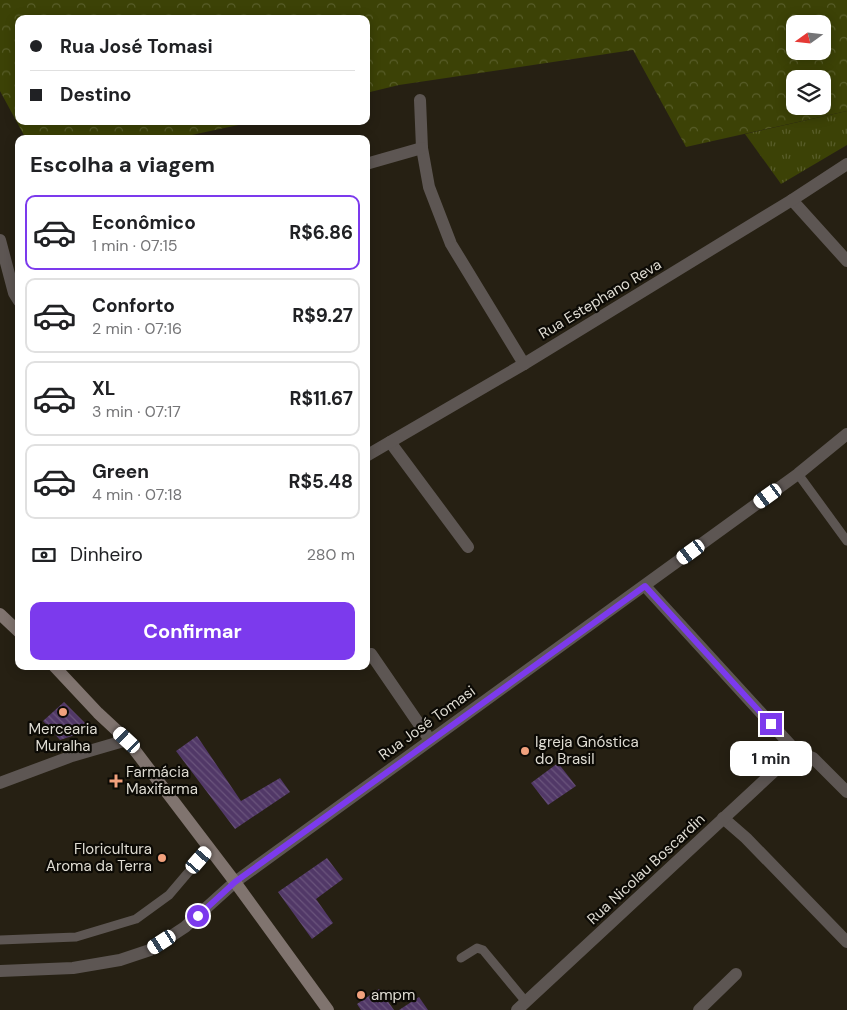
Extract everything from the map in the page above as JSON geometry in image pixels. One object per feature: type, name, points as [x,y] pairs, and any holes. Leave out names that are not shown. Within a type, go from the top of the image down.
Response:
[{"type":"main road","points":[[0,614],[15,628]]},
{"type":"main road","points":[[58,670],[127,740],[235,882],[328,1010]]},
{"type":"street","points":[[420,100],[422,148],[429,187],[451,244],[524,364]]},
{"type":"street","points":[[370,163],[422,148]]},
{"type":"street","name":"Rua Estephano Reva","points":[[370,454],[524,364],[792,200],[847,164]]},
{"type":"street","points":[[792,200],[847,261]]},
{"type":"street","points":[[0,240],[15,295]]},
{"type":"street","name":"Rua José Tomasi","points":[[0,971],[73,968],[120,960],[150,950],[185,928],[235,882],[798,474],[847,434]]},
{"type":"street","points":[[390,442],[468,547]]},
{"type":"street","points":[[645,586],[796,751],[813,758],[847,792]]},
{"type":"street","points":[[371,654],[430,740]]},
{"type":"street","points":[[0,783],[72,756],[127,740]]},
{"type":"street","name":"Rua Nicolau Boscardin","points":[[522,1006],[796,751]]},
{"type":"street","points":[[724,818],[746,838],[847,942]]},
{"type":"street","points":[[699,1010],[736,974]]},
{"type":"lane","points":[[798,474],[847,541]]},
{"type":"lane","points":[[0,940],[76,937],[136,919],[169,895],[209,848]]},
{"type":"lane","points":[[461,958],[477,948],[483,950],[522,1006]]},
{"type":"green space","points":[[0,0],[847,0],[847,111],[831,115],[831,70],[786,70],[786,115],[829,115],[686,147],[633,50],[399,85],[370,92],[370,15],[15,15],[15,119],[0,91]]},
{"type":"green space","points":[[847,111],[847,145],[781,184],[745,134],[831,115]]},
{"type":"green space","points":[[18,125],[238,125],[192,135],[24,135]]},
{"type":"building","name":"Mercearia Muralha","points":[[64,702],[87,725],[81,733],[60,740],[43,721]]},
{"type":"building","points":[[197,736],[241,801],[280,778],[290,792],[235,829],[176,751]]},
{"type":"building","points":[[558,763],[576,786],[548,805],[531,783]]},
{"type":"building","points":[[327,858],[343,879],[316,899],[333,923],[312,939],[278,892]]},
{"type":"building","points":[[379,989],[394,1010],[361,1010],[357,1004]]},
{"type":"building","points":[[419,997],[428,1010],[399,1010]]},
{"type":"place","name":"Mercearia Muralha","points":[[63,712]]},
{"type":"place","name":"Igreja Gnóstica do Brasil","points":[[525,751]]},
{"type":"place","name":"Farmácia Maxifarma","points":[[116,781]]},
{"type":"place","name":"Floricultura Aroma da Terra","points":[[162,858]]},
{"type":"place","name":"ampm","points":[[361,995]]},
{"type":"route","points":[[198,916],[235,882],[645,586],[771,724]]}]
